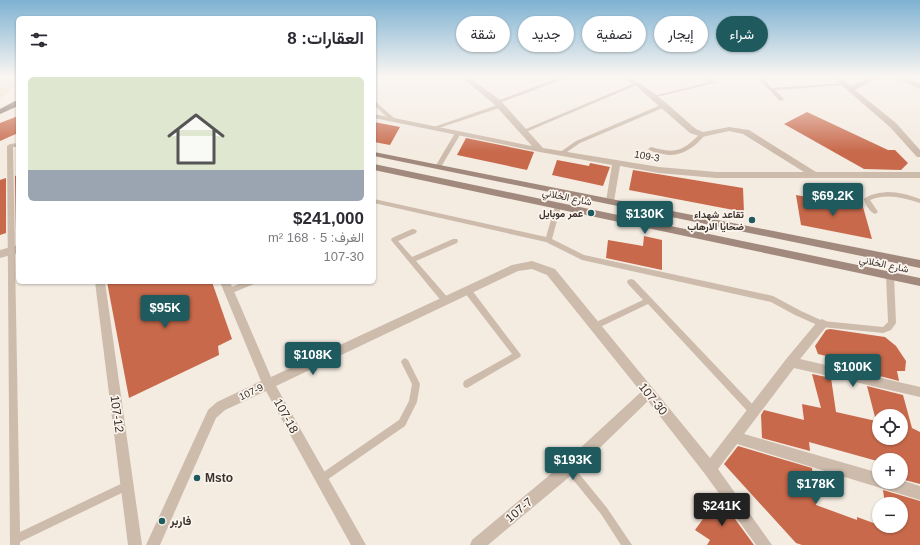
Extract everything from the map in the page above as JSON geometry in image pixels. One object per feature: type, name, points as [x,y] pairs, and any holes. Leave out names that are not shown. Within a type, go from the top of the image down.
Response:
[{"type":"main road","points":[[0,112],[16,104]]},
{"type":"main road","name":"شارع الخلاني","points":[[376,154],[920,264]]},
{"type":"main road","name":"شارع الخلاني","points":[[376,167],[920,282]]},
{"type":"street","points":[[496,101],[510,119],[524,131],[540,150]]},
{"type":"street","points":[[658,101],[693,132],[702,135],[729,127],[737,128],[746,132],[814,176]]},
{"type":"street","points":[[865,101],[893,125],[920,155]]},
{"type":"street","name":"109-3","points":[[376,116],[540,150],[686,174],[716,176],[920,175]]},
{"type":"street","points":[[610,201],[617,162]]},
{"type":"street","points":[[0,254],[15,250]]},
{"type":"street","name":"107-9","points":[[153,545],[212,414],[221,406],[516,268],[532,265]]},
{"type":"street","name":"107-30","points":[[532,265],[551,272],[710,469],[765,545]]},
{"type":"street","name":"107-12","points":[[100,284],[135,545]]},
{"type":"street","name":"107-18","points":[[227,287],[268,384],[358,545]]},
{"type":"street","points":[[710,469],[753,411],[822,324]]},
{"type":"street","points":[[791,362],[920,392]]},
{"type":"street","name":"107-7","points":[[477,545],[569,468],[648,393]]},
{"type":"street","points":[[734,437],[872,478]]},
{"type":"street","points":[[907,489],[920,493]]},
{"type":"lane","points":[[434,128],[505,101]]},
{"type":"lane","points":[[524,131],[595,101]]},
{"type":"lane","points":[[376,104],[393,120]]},
{"type":"lane","points":[[562,153],[578,142],[664,106]]},
{"type":"lane","points":[[438,167],[458,133]]},
{"type":"lane","points":[[651,149],[664,154],[675,154],[689,149],[702,135]]},
{"type":"lane","points":[[14,145],[15,542],[127,486]]},
{"type":"lane","points":[[875,212],[868,203],[867,199],[876,195],[903,194],[920,201]]},
{"type":"lane","points":[[376,201],[548,240],[582,257],[773,299],[798,314],[822,324],[883,330],[888,328],[892,323],[890,276]]},
{"type":"lane","points":[[548,240],[558,206]]},
{"type":"lane","points":[[414,231],[394,240],[446,301]]},
{"type":"lane","points":[[411,260],[455,241]]},
{"type":"lane","points":[[631,282],[753,411]]},
{"type":"lane","points":[[227,287],[242,284]]},
{"type":"lane","points":[[467,384],[517,355],[468,291]]},
{"type":"lane","points":[[595,326],[648,301]]},
{"type":"lane","points":[[321,479],[402,423],[413,402],[416,384],[405,362]]},
{"type":"lane","points":[[569,468],[604,511],[627,545]]},
{"type":"building","points":[[807,112],[888,150],[895,150],[908,163],[901,170],[864,169],[784,124]]},
{"type":"building","points":[[16,117],[16,134],[0,141],[0,123]]},
{"type":"building","points":[[376,122],[400,127],[390,145],[376,142]]},
{"type":"building","points":[[466,138],[534,152],[527,170],[457,155]]},
{"type":"building","points":[[557,160],[589,166],[590,163],[610,167],[603,186],[552,175]]},
{"type":"building","points":[[633,170],[743,188],[744,212],[629,190]]},
{"type":"building","points":[[15,176],[16,176],[16,230]]},
{"type":"building","points":[[6,178],[6,233],[0,235],[0,180]]},
{"type":"building","points":[[796,195],[863,207],[872,239],[801,225]]},
{"type":"building","points":[[644,236],[662,240],[662,270],[606,258],[608,240],[643,246]]},
{"type":"building","points":[[107,284],[213,284],[232,339],[218,346],[219,355],[129,398]]},
{"type":"building","points":[[830,329],[885,337],[896,346],[906,361],[905,371],[897,371],[899,381],[864,372],[862,365],[818,354],[815,346],[826,330]]},
{"type":"building","points":[[812,374],[831,378],[836,412],[872,420],[872,445],[908,445],[908,413],[912,428],[920,432],[920,484],[908,481],[908,453],[872,453],[872,460],[809,442],[810,451],[762,438],[761,415],[764,410],[804,420],[802,404],[821,408]]},
{"type":"building","points":[[867,386],[903,395],[907,409],[873,409]]},
{"type":"building","points":[[738,446],[812,468],[816,505],[857,520],[857,517],[872,522],[872,533],[908,533],[908,497],[920,501],[920,545],[802,545],[796,543],[724,464]]},
{"type":"building","points":[[883,490],[907,497],[884,497]]},
{"type":"building","points":[[719,497],[754,545],[707,545],[710,540],[695,530]]},
{"type":"place","name":"عمر موبايل","points":[[591,213]]},
{"type":"place","name":"تقاعد شهداء ضحايا الارهاب","points":[[752,220]]},
{"type":"place","name":"Msto","points":[[197,478]]},
{"type":"place","name":"فاربر","points":[[162,521]]}]
